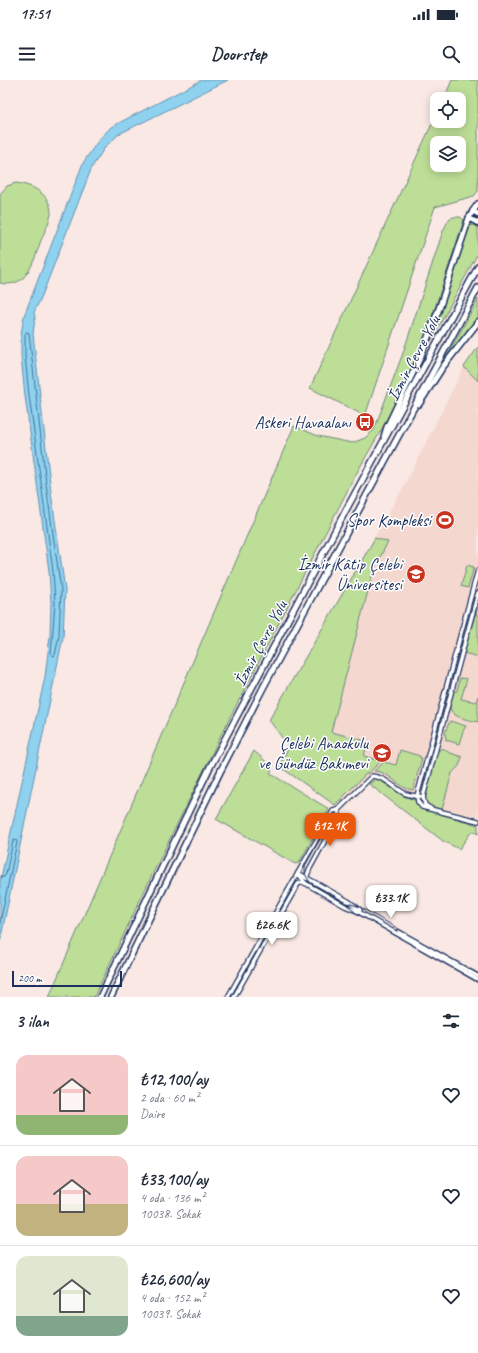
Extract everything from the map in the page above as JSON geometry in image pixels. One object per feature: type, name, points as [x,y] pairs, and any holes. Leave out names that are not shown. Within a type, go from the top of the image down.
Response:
[{"type":"highway","points":[[473,211],[478,204]]},
{"type":"highway","points":[[382,444],[387,427],[420,358],[440,306],[469,218]]},
{"type":"highway","name":"İzmir Çevre Yolu","points":[[100,997],[210,769],[346,510],[478,267]]},
{"type":"highway","name":"İzmir Çevre Yolu","points":[[111,997],[220,772],[263,688],[353,518],[392,449],[478,288]]},
{"type":"highway","points":[[392,449],[401,437],[429,387],[478,322]]},
{"type":"main road","points":[[478,214],[473,211],[469,218],[478,223]]},
{"type":"street","points":[[478,570],[476,583],[417,796],[420,805],[426,809],[478,821]]},
{"type":"street","points":[[433,810],[425,805],[423,797],[478,593]]},
{"type":"street","points":[[464,622],[470,623]]},
{"type":"street","points":[[228,997],[333,812],[338,810],[367,779],[372,776],[378,776],[384,779],[410,796],[423,797]]},
{"type":"street","points":[[305,883],[310,868],[339,815],[338,810]]},
{"type":"street","points":[[298,872],[348,901],[358,909],[478,976]]},
{"type":"street","points":[[298,872],[305,883],[478,980]]},
{"type":"street","points":[[234,997],[298,884],[305,883]]},
{"type":"shaded area","name":"İzmir Kâtip Çelebi Üniversitesi","points":[[478,347],[478,834],[472,831],[459,849],[443,841],[369,784],[344,810],[333,804],[279,766],[289,747],[269,720],[403,488],[464,367]]},
{"type":"green space","points":[[452,80],[478,80],[478,191],[474,196],[435,207],[365,416],[310,388],[430,128],[466,128],[466,92],[447,92]]},
{"type":"green space","points":[[16,183],[35,188],[40,192],[48,201],[51,214],[29,270],[21,280],[15,283],[3,284],[0,283],[0,194],[7,186]]},
{"type":"green space","points":[[453,217],[460,217],[464,220],[423,344],[387,420],[356,474],[220,737],[94,997],[49,997],[294,426],[318,436],[352,443],[365,438],[374,430],[403,353],[443,231],[448,221]]},
{"type":"green space","points":[[475,225],[478,227],[478,253],[431,341],[469,226]]},
{"type":"green space","points":[[478,299],[478,318],[446,358]]},
{"type":"green space","points":[[478,347],[478,381],[464,367]]},
{"type":"green space","points":[[375,538],[388,542],[374,568],[331,732],[367,741],[364,756],[381,761],[335,805],[279,766],[289,747],[269,720]]},
{"type":"green space","points":[[467,565],[474,567],[468,588],[461,586]]},
{"type":"green space","points":[[478,605],[476,615],[478,615],[478,657],[464,653]]},
{"type":"green space","points":[[460,678],[467,679],[461,699],[476,702],[478,696],[478,722],[461,718],[451,711],[451,701],[454,691],[457,691]]},
{"type":"green space","points":[[450,721],[466,726],[459,744],[446,740],[445,732]]},
{"type":"green space","points":[[443,748],[448,752],[462,757],[459,766],[452,773],[442,810],[429,806],[425,800],[437,751]]},
{"type":"green space","points":[[400,750],[422,758],[413,790],[403,787],[385,774],[374,771],[384,762],[396,765]]},
{"type":"green space","points":[[254,751],[271,766],[271,774],[329,809],[299,863],[295,864],[216,819]]},
{"type":"green space","points":[[376,779],[380,780],[404,796],[415,800],[418,806],[423,809],[478,825],[478,834],[472,831],[459,849],[443,841],[369,784]]},
{"type":"water","points":[[202,80],[228,80],[119,134],[105,147],[92,167],[41,298],[34,312],[35,318],[33,334],[51,492],[65,590],[63,637],[0,942],[0,882],[45,677],[50,636],[51,603],[49,571],[21,356],[21,335],[24,316],[83,163],[98,141],[111,127]]},
{"type":"tram line","points":[[334,813],[305,864],[305,874],[311,884],[346,904],[356,913],[478,982]]},
{"type":"tram line","points":[[348,903],[360,907],[478,974]]},
{"type":"place","name":"Askeri Havaalanı","points":[[365,422]]},
{"type":"place","name":"Spor Kompleksi","points":[[445,520]]},
{"type":"place","name":"İzmir Kâtip Çelebi Üniversitesi","points":[[416,574]]},
{"type":"place","name":"Çelebi Anaokulu ve Gündüz Bakımevi","points":[[382,753]]}]
